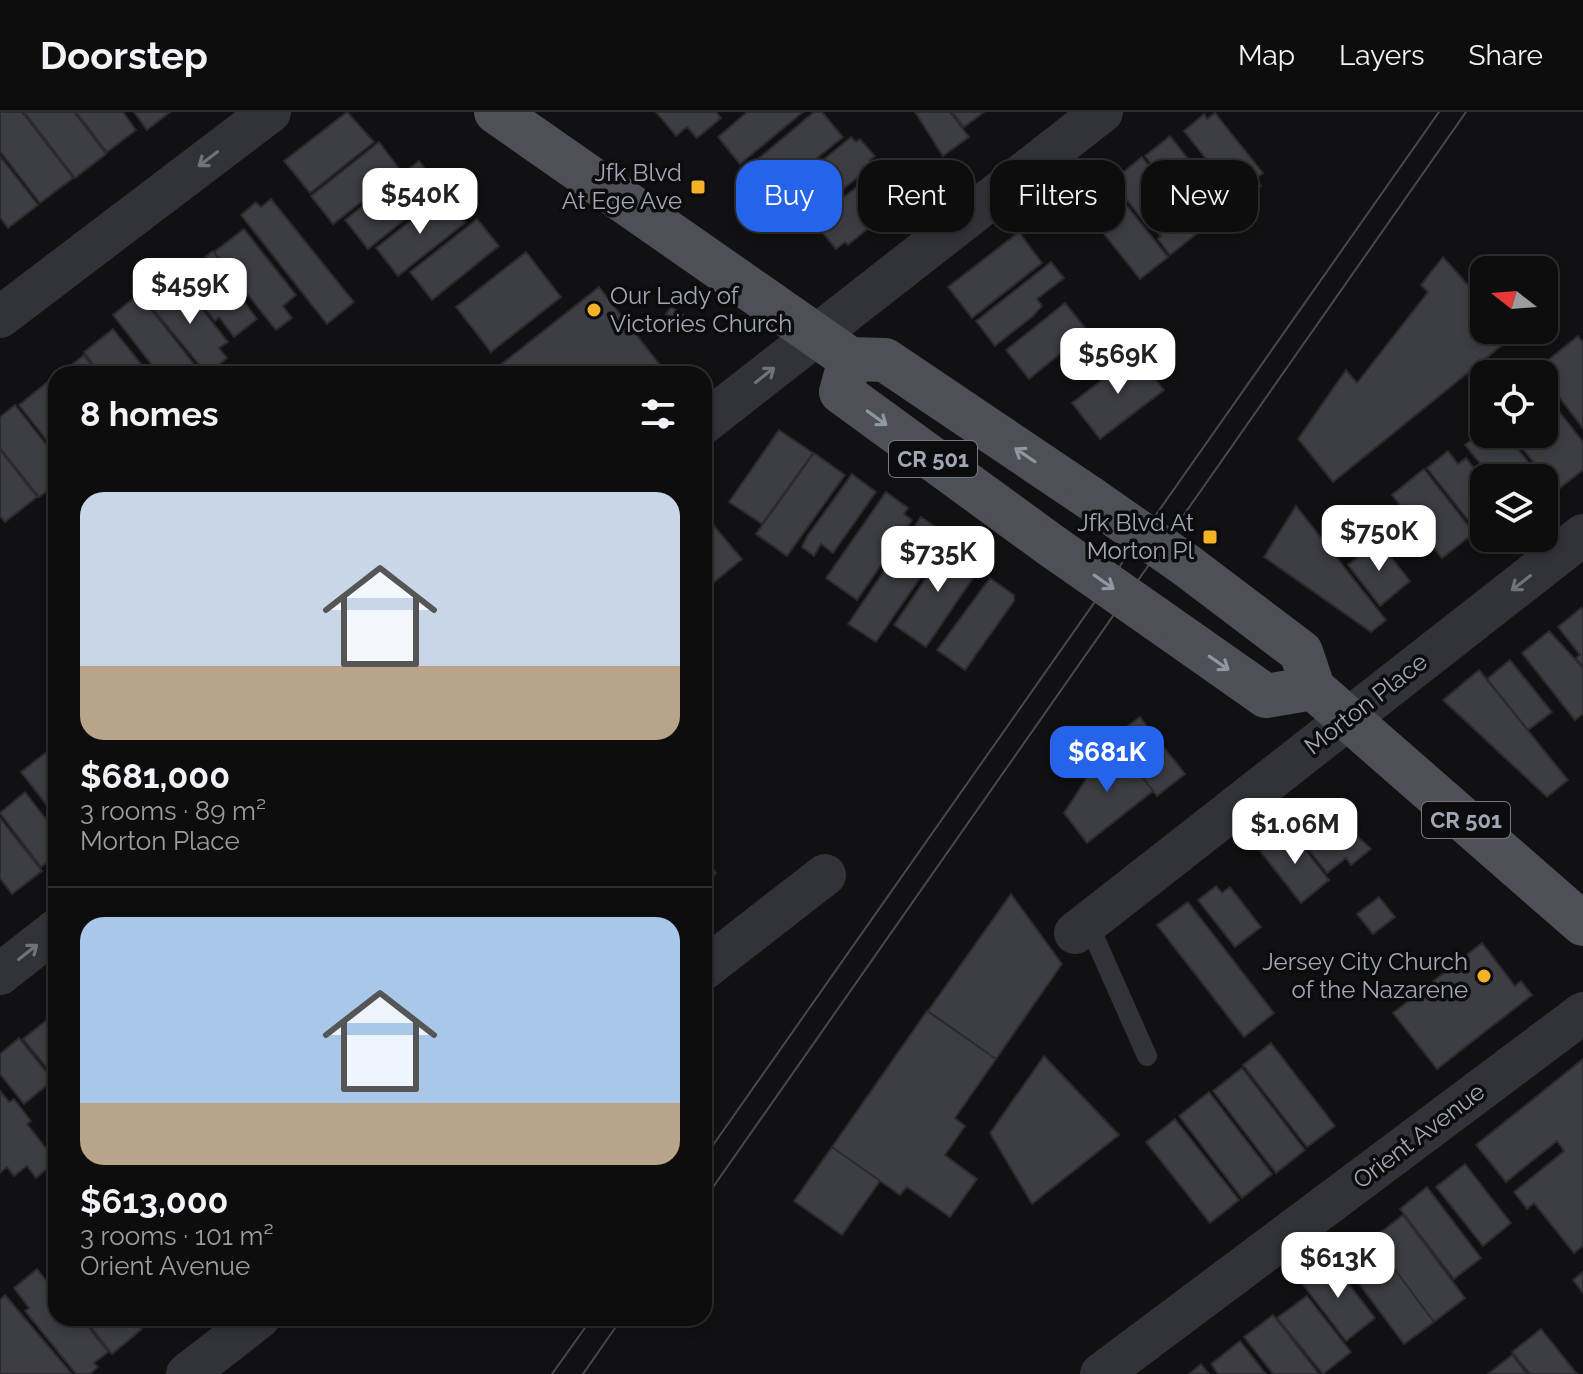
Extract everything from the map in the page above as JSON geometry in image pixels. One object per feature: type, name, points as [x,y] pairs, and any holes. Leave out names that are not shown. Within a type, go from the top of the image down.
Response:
[{"type":"main road","name":"CR 501","points":[[496,112],[832,347],[885,360],[1186,565],[1301,652],[1313,688],[1583,924]]},
{"type":"main road","name":"CR 501","points":[[832,347],[841,392],[1052,546],[1266,696],[1313,688]]},
{"type":"street","points":[[0,317],[270,112]]},
{"type":"street","points":[[712,418],[832,347],[1102,112]]},
{"type":"street","name":"Morton Place","points":[[1082,928],[1583,535]]},
{"type":"street","points":[[712,963],[825,875]]},
{"type":"street","points":[[0,974],[48,936]]},
{"type":"street","name":"Orient Avenue","points":[[1101,1374],[1583,1013]]},
{"type":"street","points":[[187,1374],[249,1326]]},
{"type":"lane","points":[[1082,928],[1147,1056]]},
{"type":"building","points":[[0,112],[22,112],[73,178],[40,203],[0,151]]},
{"type":"building","points":[[24,112],[74,112],[106,154],[75,178]]},
{"type":"building","points":[[76,112],[123,112],[136,130],[107,152]]},
{"type":"building","points":[[134,112],[170,112],[147,130]]},
{"type":"building","points":[[347,112],[374,142],[310,193],[284,161]]},
{"type":"building","points":[[656,112],[716,112],[721,118],[697,138],[687,127],[676,136]]},
{"type":"building","points":[[747,112],[803,112],[745,160],[737,160],[718,137]]},
{"type":"building","points":[[814,112],[822,112],[843,137],[814,160],[757,160]]},
{"type":"building","points":[[915,112],[950,112],[969,137],[943,156]]},
{"type":"building","points":[[952,112],[984,112],[964,127]]},
{"type":"building","points":[[1215,113],[1253,160],[1207,160],[1184,131],[1204,114],[1207,119]]},
{"type":"building","points":[[1170,136],[1189,160],[1148,160],[1145,156]]},
{"type":"building","points":[[851,137],[856,142],[860,139],[875,156],[870,160],[858,160],[858,177],[842,190],[842,160],[823,160]]},
{"type":"building","points":[[379,142],[401,171],[333,224],[311,196]]},
{"type":"building","points":[[0,156],[38,205],[8,228],[0,217]]},
{"type":"building","points":[[1142,157],[1144,160],[1141,160],[1141,218],[1125,198],[1125,171]]},
{"type":"building","points":[[419,161],[442,190],[368,249],[345,220]]},
{"type":"building","points":[[858,186],[858,232],[864,232],[848,245],[845,242],[836,249],[822,232],[842,232],[842,199]]},
{"type":"building","points":[[443,195],[465,223],[398,276],[376,248]]},
{"type":"building","points":[[271,199],[354,302],[327,324],[241,215],[256,202],[261,207]]},
{"type":"building","points":[[1125,203],[1141,223],[1141,232],[1148,232],[1168,257],[1140,279],[1102,232],[1125,232]]},
{"type":"building","points":[[477,219],[499,246],[432,300],[410,272]]},
{"type":"building","points":[[244,229],[296,295],[283,306],[292,318],[276,330],[214,252]]},
{"type":"building","points":[[1019,232],[1042,263],[972,318],[948,287]]},
{"type":"building","points":[[1158,232],[1199,232],[1170,255],[1158,239],[1161,236]]},
{"type":"building","points":[[213,251],[247,295],[242,299],[257,319],[234,337],[219,317],[215,321],[180,277]]},
{"type":"building","points":[[526,252],[561,297],[491,352],[456,307]]},
{"type":"building","points":[[1443,257],[1470,287],[1470,344],[1503,344],[1484,360],[1470,360],[1470,371],[1333,482],[1298,439],[1346,370],[1357,383],[1428,292],[1421,285]]},
{"type":"building","points":[[1051,262],[1064,278],[1037,299],[1042,306],[1033,316],[995,346],[976,321]]},
{"type":"building","points":[[178,279],[228,342],[219,348],[227,358],[217,366],[200,366],[148,303]]},
{"type":"building","name":"Our Lady of Victories Church","points":[[599,287],[661,366],[499,366]]},
{"type":"building","points":[[139,294],[196,366],[153,366],[113,315]]},
{"type":"building","points":[[1065,303],[1088,331],[1029,379],[1006,350]]},
{"type":"building","points":[[671,307],[683,315],[678,322],[666,314]]},
{"type":"building","points":[[113,329],[143,366],[94,366],[84,352]]},
{"type":"building","points":[[1578,336],[1583,342],[1583,428],[1558,396],[1558,360],[1548,360]]},
{"type":"building","points":[[1136,354],[1164,390],[1100,439],[1072,403]]},
{"type":"building","points":[[84,355],[92,366],[70,366]]},
{"type":"building","points":[[48,382],[48,442],[19,405]]},
{"type":"building","points":[[15,405],[48,447],[48,490],[39,497],[0,448],[0,417]]},
{"type":"building","points":[[1558,410],[1583,442],[1583,470],[1558,489],[1558,464],[1535,464],[1522,448],[1558,448]]},
{"type":"building","points":[[779,430],[813,453],[762,524],[729,502]]},
{"type":"building","points":[[1470,441],[1470,448],[1517,448],[1530,464],[1481,464],[1465,445]]},
{"type":"building","points":[[0,450],[37,497],[5,522],[0,516]]},
{"type":"building","points":[[1448,451],[1458,464],[1466,458],[1471,464],[1470,523],[1427,468]]},
{"type":"building","points":[[814,453],[845,475],[787,556],[756,534]]},
{"type":"building","points":[[1424,469],[1470,528],[1470,536],[1442,558],[1392,495]]},
{"type":"building","points":[[852,474],[876,492],[833,553],[821,544],[814,556],[802,547]]},
{"type":"building","points":[[886,492],[908,508],[904,514],[912,520],[857,600],[826,578]]},
{"type":"building","points":[[1296,506],[1386,620],[1371,632],[1264,557]]},
{"type":"building","points":[[921,517],[949,536],[876,642],[848,624]]},
{"type":"building","points":[[712,523],[742,559],[712,582]]},
{"type":"building","points":[[952,540],[973,554],[970,559],[981,566],[926,647],[894,625]]},
{"type":"building","points":[[1378,541],[1410,581],[1380,606],[1348,565]]},
{"type":"building","points":[[990,578],[1014,595],[1014,601],[965,670],[937,650]]},
{"type":"building","points":[[1581,608],[1583,667],[1576,658],[1580,655],[1558,627]]},
{"type":"building","points":[[1549,631],[1583,668],[1583,714],[1575,720],[1522,653]]},
{"type":"building","points":[[1510,660],[1552,712],[1528,730],[1487,679]]},
{"type":"building","points":[[1479,670],[1568,780],[1547,797],[1443,700]]},
{"type":"building","points":[[1140,717],[1185,774],[1157,796],[1112,738]]},
{"type":"building","points":[[1112,739],[1153,791],[1087,843],[1064,813]]},
{"type":"building","points":[[48,751],[48,807],[21,772]]},
{"type":"building","points":[[25,792],[48,822],[48,861],[41,867],[0,813]]},
{"type":"building","points":[[1319,800],[1371,849],[1351,865],[1346,858],[1327,873],[1288,823]]},
{"type":"building","points":[[0,818],[42,871],[12,894],[0,878]]},
{"type":"building","points":[[1289,829],[1329,880],[1301,903],[1260,851]]},
{"type":"building","points":[[1216,886],[1222,893],[1230,887],[1261,927],[1235,947],[1198,900]]},
{"type":"building","points":[[1011,894],[1062,964],[996,1059],[928,1011]]},
{"type":"building","points":[[1379,897],[1395,917],[1373,934],[1357,914]]},
{"type":"building","points":[[1188,902],[1274,1013],[1244,1037],[1157,925]]},
{"type":"building","points":[[1482,943],[1515,986],[1521,981],[1532,995],[1437,1069],[1393,1013]]},
{"type":"building","points":[[927,1011],[996,1059],[955,1118],[965,1126],[945,1155],[977,1179],[950,1217],[907,1187],[900,1195],[832,1147]]},
{"type":"building","points":[[48,1019],[48,1069],[23,1039]]},
{"type":"building","points":[[19,1038],[48,1074],[48,1084],[24,1104],[0,1074],[0,1054]]},
{"type":"building","points":[[1271,1043],[1335,1126],[1307,1147],[1243,1065]]},
{"type":"building","points":[[1044,1056],[1119,1135],[1032,1204],[990,1133]]},
{"type":"building","points":[[1583,1059],[1583,1246],[1574,1253],[1534,1203],[1527,1209],[1514,1192],[1564,1151],[1557,1141],[1506,1182],[1476,1145]]},
{"type":"building","points":[[1242,1068],[1305,1150],[1276,1173],[1213,1091]]},
{"type":"building","points":[[0,1091],[9,1102],[14,1099],[31,1121],[27,1124],[48,1151],[48,1168],[36,1178],[27,1166],[14,1176],[7,1167],[0,1173]]},
{"type":"building","points":[[1209,1092],[1272,1174],[1242,1198],[1179,1116]]},
{"type":"building","points":[[1175,1119],[1239,1200],[1210,1223],[1146,1142]]},
{"type":"building","points":[[832,1147],[880,1181],[842,1235],[794,1201]]},
{"type":"building","points":[[1465,1164],[1511,1223],[1483,1246],[1436,1187]]},
{"type":"building","points":[[1427,1187],[1481,1258],[1454,1279],[1400,1209]]},
{"type":"building","points":[[1403,1215],[1465,1298],[1434,1322],[1372,1239]]},
{"type":"building","points":[[1372,1239],[1434,1322],[1404,1344],[1342,1261]]},
{"type":"building","points":[[1330,1260],[1375,1318],[1346,1341],[1301,1282]]},
{"type":"building","points":[[37,1269],[48,1283],[48,1326],[87,1326],[108,1352],[94,1363],[98,1367],[90,1374],[76,1374],[25,1311],[29,1308],[14,1288]]},
{"type":"building","points":[[1583,1272],[1583,1293],[1573,1280]]},
{"type":"building","points":[[5,1295],[72,1374],[0,1374],[0,1300]]},
{"type":"building","points":[[1307,1296],[1351,1352],[1323,1374],[1277,1318]]},
{"type":"building","points":[[1273,1315],[1319,1374],[1273,1374],[1244,1337]]},
{"type":"building","points":[[90,1326],[140,1326],[142,1329],[112,1354]]},
{"type":"building","points":[[1541,1329],[1577,1374],[1530,1374],[1512,1352]]},
{"type":"building","points":[[1240,1341],[1266,1374],[1218,1374],[1211,1364]]},
{"type":"building","points":[[1512,1355],[1527,1374],[1488,1374]]},
{"type":"building","points":[[1201,1364],[1209,1374],[1189,1374]]},
{"type":"tram line","points":[[712,1147],[1439,112]]},
{"type":"tram line","points":[[712,1189],[1466,112]]},
{"type":"tram line","points":[[552,1374],[586,1326]]},
{"type":"tram line","points":[[583,1374],[616,1326]]},
{"type":"place","name":"Jfk Blvd At Ege Ave","points":[[698,187]]},
{"type":"place","name":"Our Lady of Victories Church","points":[[594,310]]},
{"type":"place","name":"Jfk Blvd At Morton Pl","points":[[1210,537]]},
{"type":"place","name":"Jersey City Church of the Nazarene","points":[[1484,976]]}]
